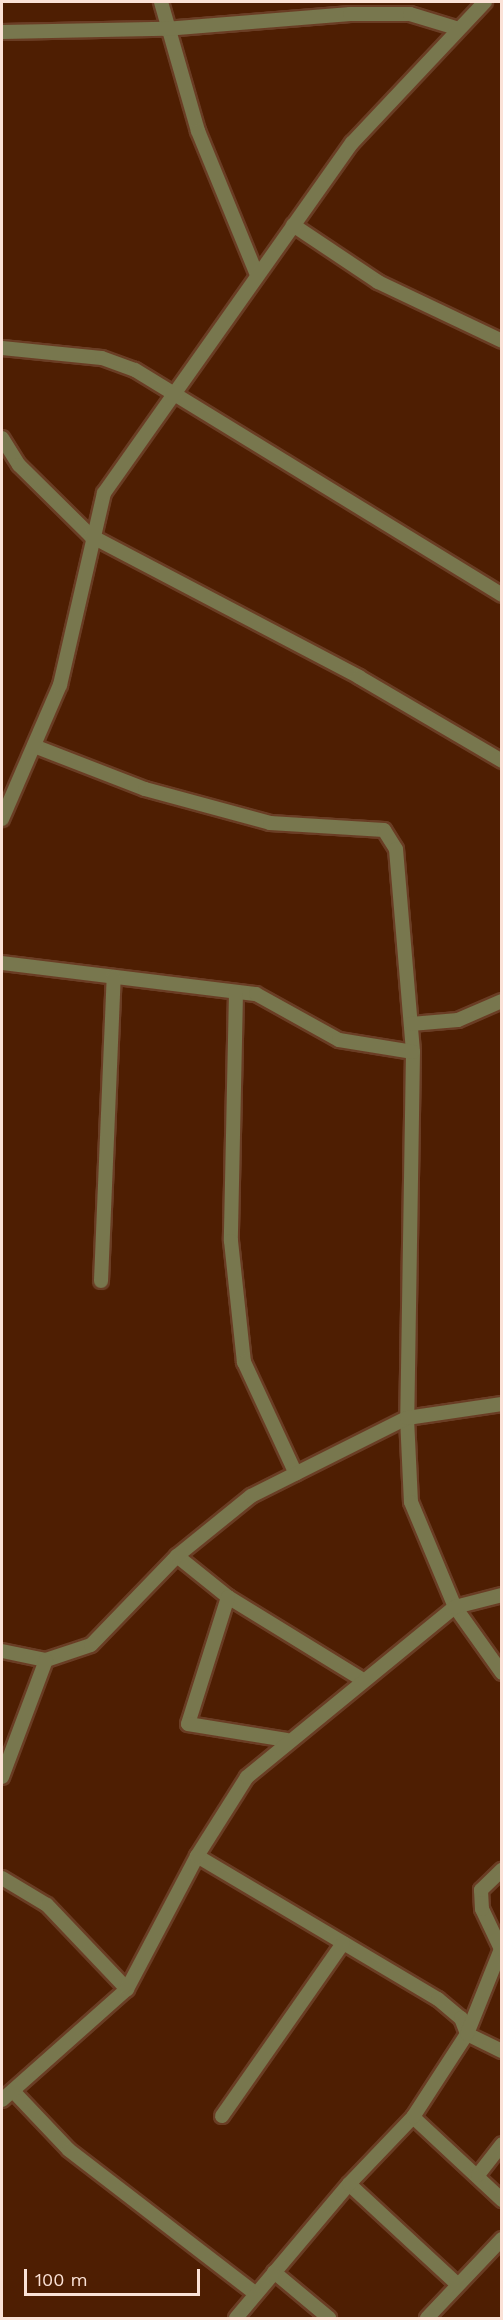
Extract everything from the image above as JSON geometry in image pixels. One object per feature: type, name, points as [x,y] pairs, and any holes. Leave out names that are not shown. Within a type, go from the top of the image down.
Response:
[{"type":"street","points":[[161,2],[165,29],[198,131],[257,275]]},
{"type":"street","points":[[2,819],[60,685],[91,536],[105,493],[174,391],[352,143],[485,2]]},
{"type":"street","points":[[2,32],[165,29],[350,14],[410,14],[459,29]]},
{"type":"street","points":[[293,225],[378,282],[501,341]]},
{"type":"street","points":[[2,348],[102,358],[174,391],[501,595]]},
{"type":"street","points":[[2,438],[19,465],[91,536],[359,676],[501,761]]},
{"type":"street","points":[[34,746],[146,789],[270,823],[384,830],[396,849],[413,1052],[407,1418],[411,1502],[455,1607],[501,1673]]},
{"type":"street","points":[[2,963],[256,994],[339,1040],[413,1052]]},
{"type":"street","points":[[101,1281],[114,977]]},
{"type":"street","points":[[236,992],[231,1241],[244,1362],[296,1474]]},
{"type":"street","points":[[411,1024],[458,1020],[501,1001]]},
{"type":"street","points":[[2,1651],[46,1660],[91,1645],[177,1556],[250,1496],[407,1418],[501,1404]]},
{"type":"street","points":[[177,1556],[228,1598],[363,1680]]},
{"type":"street","points":[[255,2293],[69,2150],[7,2096],[127,1989],[197,1856],[247,1777],[287,1740],[455,1607],[501,1595]]},
{"type":"street","points":[[228,1598],[188,1724],[287,1740]]},
{"type":"street","points":[[2,1777],[46,1660]]},
{"type":"street","points":[[197,1856],[438,1999],[461,2018],[467,2034],[501,2051]]},
{"type":"street","points":[[236,2319],[255,2293],[349,2184],[413,2117],[467,2034],[501,1949],[482,1909],[481,1890],[501,1870]]},
{"type":"street","points":[[2,1878],[48,1905],[127,1989]]},
{"type":"street","points":[[222,2116],[343,1942]]},
{"type":"street","points":[[413,2117],[478,2175],[501,2200]]},
{"type":"street","points":[[478,2175],[501,2144]]},
{"type":"street","points":[[349,2184],[457,2284]]},
{"type":"street","points":[[427,2319],[501,2239]]},
{"type":"street","points":[[274,2272],[329,2319]]}]
